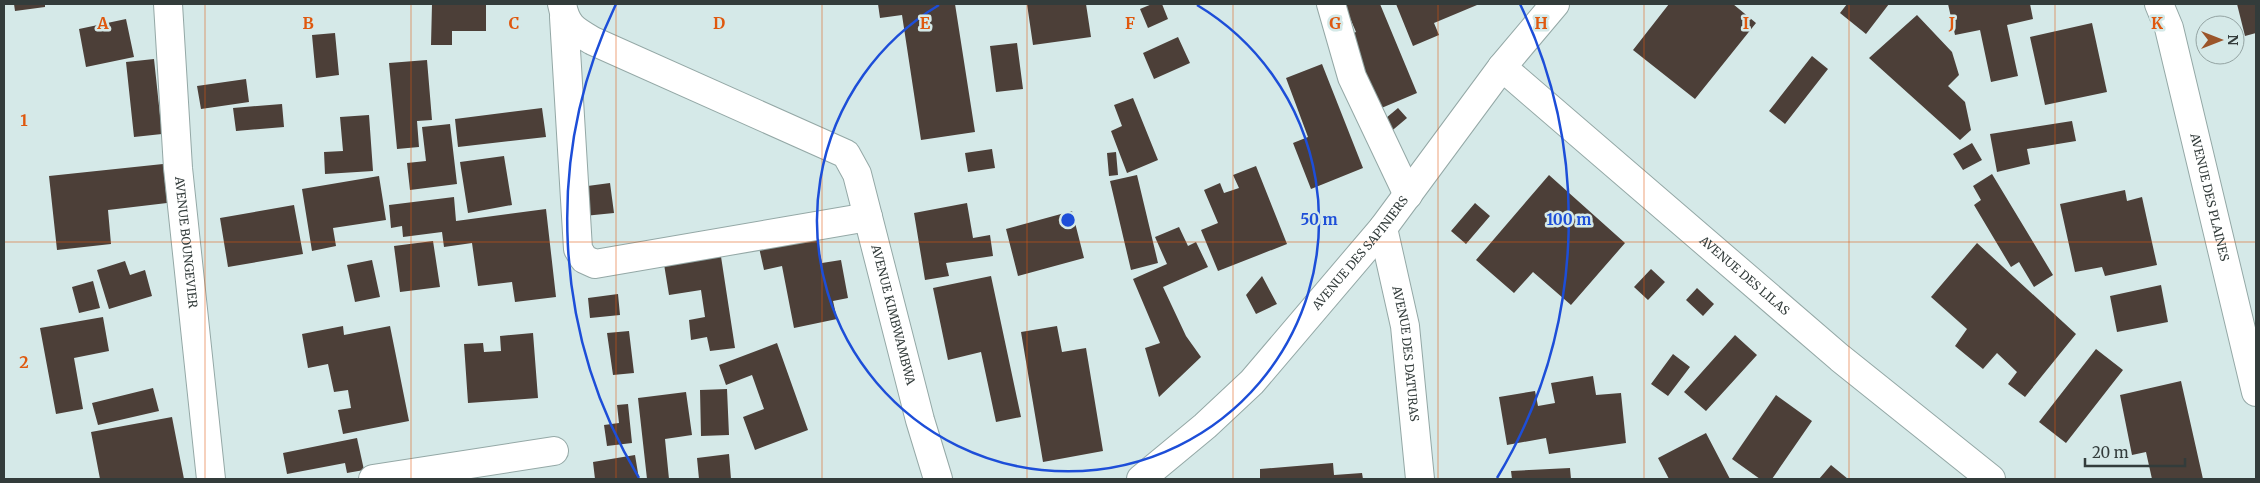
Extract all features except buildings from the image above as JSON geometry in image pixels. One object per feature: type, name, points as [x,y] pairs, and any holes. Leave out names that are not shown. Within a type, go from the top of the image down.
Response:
[{"type":"street","name":"AVENUE BOUNGEVIER","points":[[168,4],[178,168],[211,479]]},
{"type":"street","points":[[1330,4],[1352,77],[1408,195]]},
{"type":"street","name":"AVENUE DES SAPINIERS","points":[[1141,479],[1205,426],[1252,382],[1383,228],[1502,67],[1555,4]]},
{"type":"street","name":"AVENUE DES PLAINES","points":[[2159,4],[2169,28],[2256,392]]},
{"type":"street","points":[[563,11],[578,249],[584,259],[596,264],[868,218]]},
{"type":"street","name":"AVENUE KIMBWAMBWA","points":[[563,11],[574,30],[593,41],[846,154],[857,174],[920,420],[938,479]]},
{"type":"street","name":"AVENUE DES LILAS","points":[[1502,67],[1840,358],[1991,479]]},
{"type":"street","name":"AVENUE DES DATURAS","points":[[1383,228],[1406,326],[1420,479]]},
{"type":"street","points":[[373,479],[554,451]]}]
